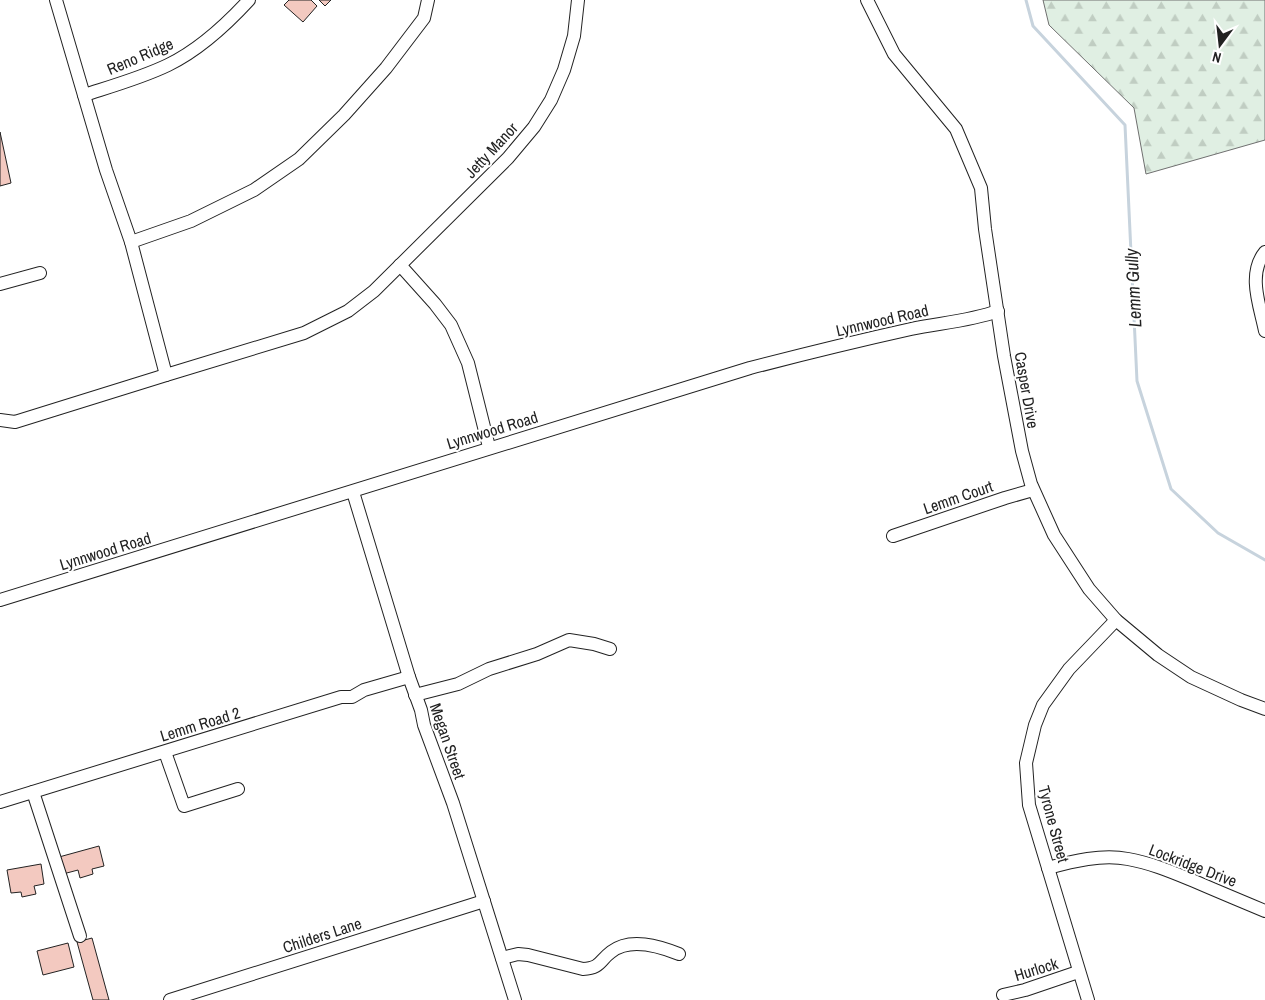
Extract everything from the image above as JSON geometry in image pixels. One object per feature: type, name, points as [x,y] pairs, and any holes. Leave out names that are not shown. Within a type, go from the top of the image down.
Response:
[{"type":"street","points":[[56,0],[106,170],[132,242],[166,375]]},
{"type":"street","name":"Reno Ridge","points":[[84,95],[138,78],[169,64],[197,48],[250,0]]},
{"type":"street","points":[[132,242],[191,221],[254,190],[299,159],[344,115],[386,68],[424,18],[428,0]]},
{"type":"street","name":"Jetty Manor","points":[[0,420],[15,422],[304,333],[348,311],[374,291],[508,158],[534,128],[551,100],[564,70],[574,36],[578,0]]},
{"type":"street","name":"Casper Drive","points":[[867,0],[894,54],[956,129],[981,188],[984,229],[1022,451],[1033,490],[1054,535],[1089,589],[1116,620],[1158,655],[1191,677],[1265,710]]},
{"type":"street","points":[[1265,252],[1256,268],[1255,282],[1265,331]]},
{"type":"street","points":[[400,265],[451,325],[468,363],[489,447]]},
{"type":"street","points":[[0,284],[40,273]]},
{"type":"street","name":"Lynnwood Road","points":[[0,600],[353,492],[489,447],[750,368],[859,340],[983,316],[998,311]]},
{"type":"street","name":"Lemm Court","points":[[893,536],[1033,490]]},
{"type":"street","name":"Megan Street","points":[[353,492],[409,677],[421,710],[424,725],[453,803],[515,1000]]},
{"type":"street","name":"Tyrone Street","points":[[1088,1000],[1028,805],[1026,763],[1035,725],[1043,705],[1069,669],[1116,620]]},
{"type":"street","points":[[415,694],[458,684],[488,669],[537,654],[569,640],[610,649]]},
{"type":"street","name":"Lemm Road 2","points":[[0,802],[341,697],[352,696],[364,690],[409,677]]},
{"type":"street","points":[[164,752],[184,806],[238,789]]},
{"type":"street","points":[[33,792],[80,936]]},
{"type":"street","name":"Lockridge Drive","points":[[1048,868],[1071,861],[1126,858],[1168,870],[1265,910]]},
{"type":"street","name":"Childers Lane","points":[[170,1000],[484,900]]},
{"type":"street","points":[[502,958],[518,954],[528,955],[583,968],[592,968],[598,966],[611,952],[629,945],[649,944],[678,954]]},
{"type":"street","name":"Hurlock","points":[[1003,995],[1025,990],[1078,972]]},
{"type":"green space","points":[[1043,0],[1265,0],[1265,140],[1146,174],[1134,108],[1049,25]]},
{"type":"building","points":[[289,0],[311,0],[317,6],[303,22],[284,5]]},
{"type":"building","points":[[319,0],[331,0],[325,6]]},
{"type":"building","points":[[0,132],[11,183],[0,186]]},
{"type":"building","points":[[99,846],[104,866],[92,869],[93,874],[80,878],[78,870],[63,874],[59,857]]},
{"type":"building","points":[[41,864],[44,884],[34,886],[36,894],[22,897],[21,892],[11,893],[7,870]]},
{"type":"building","points":[[92,938],[109,1000],[93,1000],[77,942]]},
{"type":"building","points":[[68,943],[74,967],[43,975],[37,951]]},
{"type":"waterway","name":"Lemm Gully","points":[[1026,0],[1033,26],[1125,125],[1137,381],[1171,489],[1218,533],[1265,560]]}]
